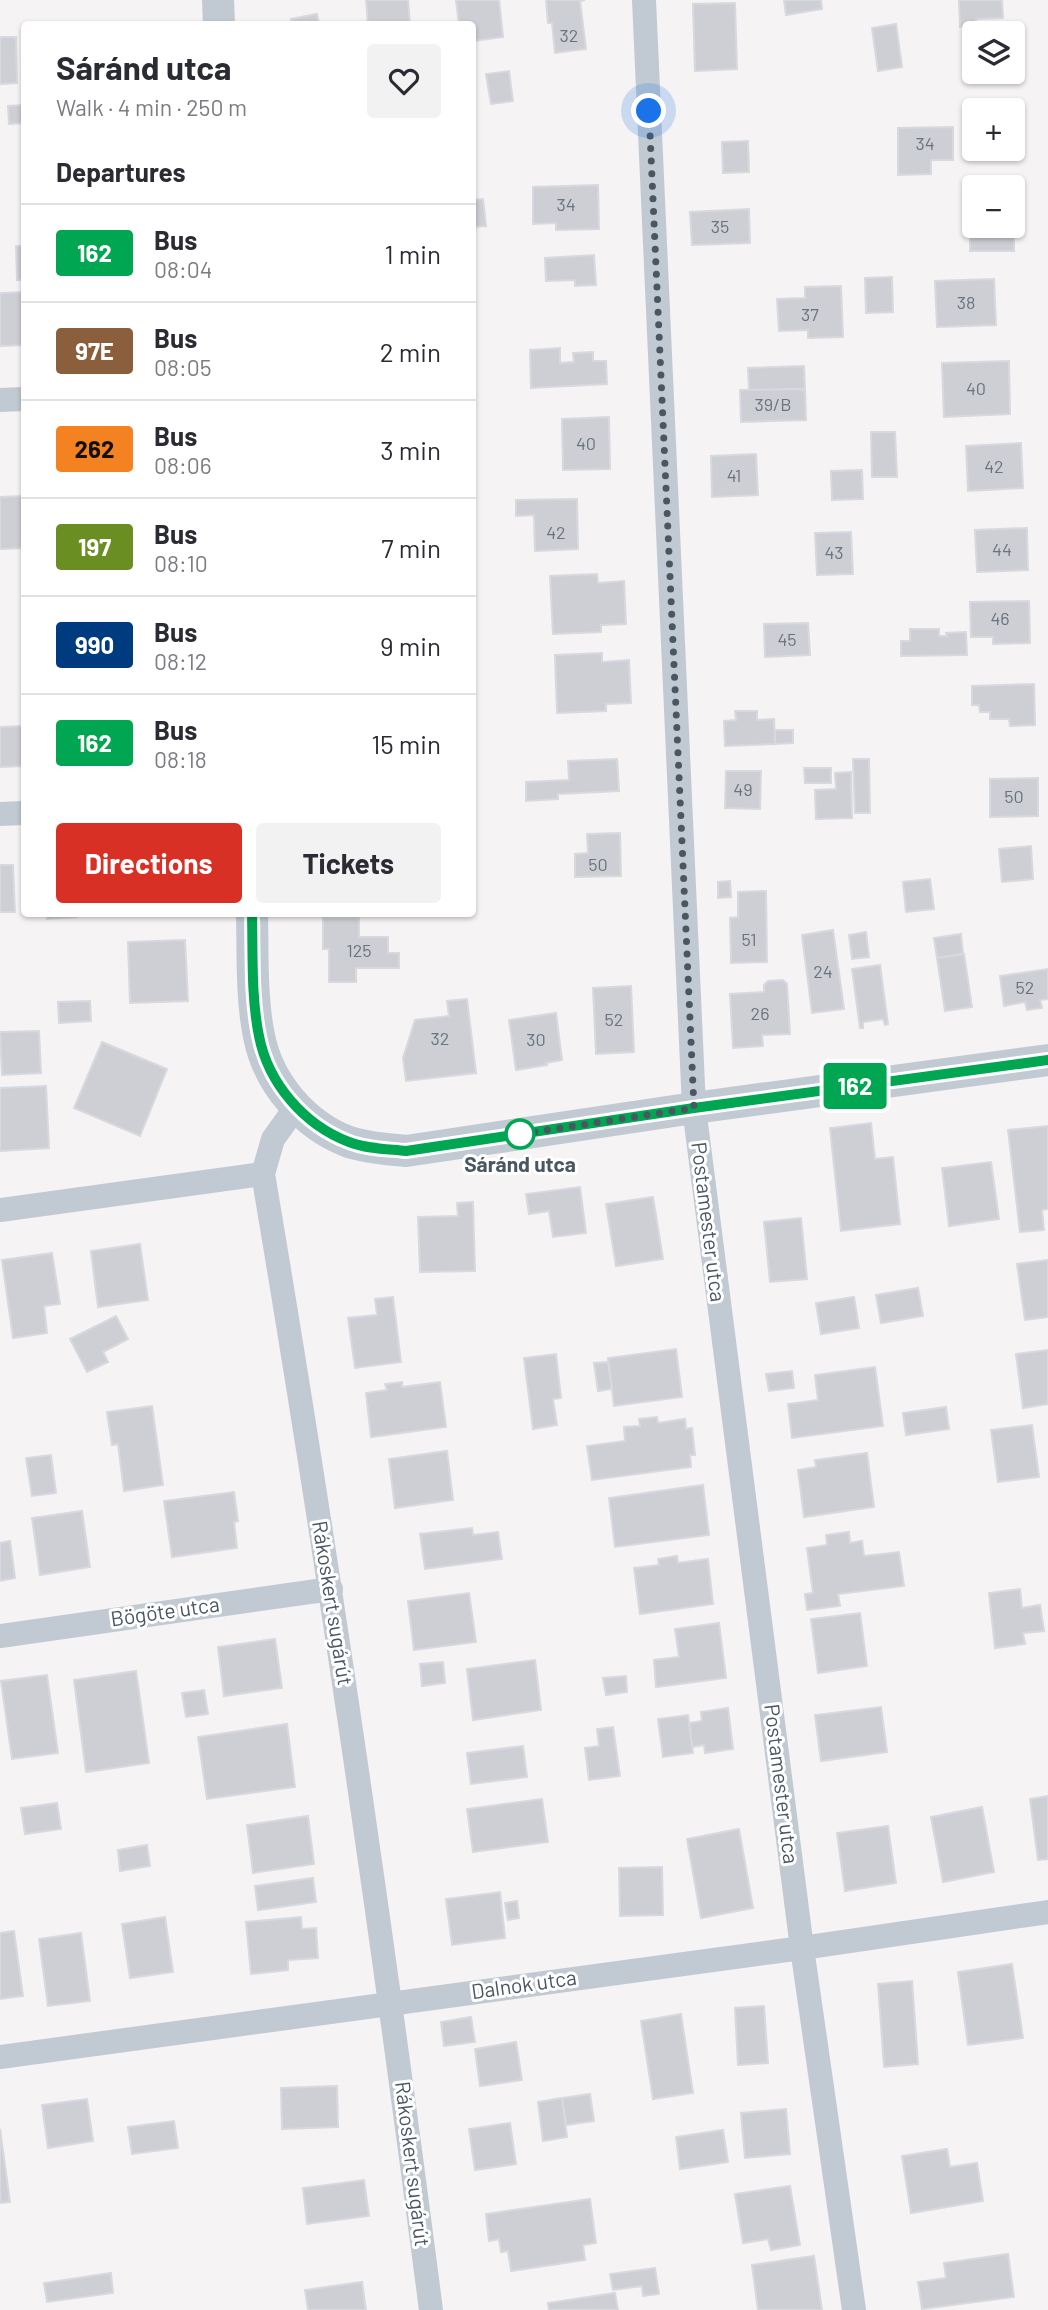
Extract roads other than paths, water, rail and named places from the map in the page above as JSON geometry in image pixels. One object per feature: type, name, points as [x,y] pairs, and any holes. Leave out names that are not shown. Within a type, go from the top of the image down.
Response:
[{"type":"street","points":[[219,0],[219,21]]},
{"type":"street","name":"Postamester utca","points":[[644,0],[694,1108],[802,1948],[854,2310]]},
{"type":"street","points":[[0,400],[21,399]]},
{"type":"street","points":[[0,814],[21,813]]},
{"type":"street","points":[[252,917],[259,1037],[280,1088],[296,1107],[319,1126],[348,1141],[375,1149],[406,1151],[694,1108],[1048,1060]]},
{"type":"street","name":"Rákoskert sugárút","points":[[296,1107],[273,1139],[263,1174],[331,1589],[391,2003],[431,2310]]},
{"type":"street","points":[[0,1210],[263,1174]]},
{"type":"street","name":"Bögöte utca","points":[[0,1636],[331,1589]]},
{"type":"street","name":"Dalnok utca","points":[[0,2057],[1048,1912]]},
{"type":"place","name":"Sáránd utca","points":[[520,1134]]}]
